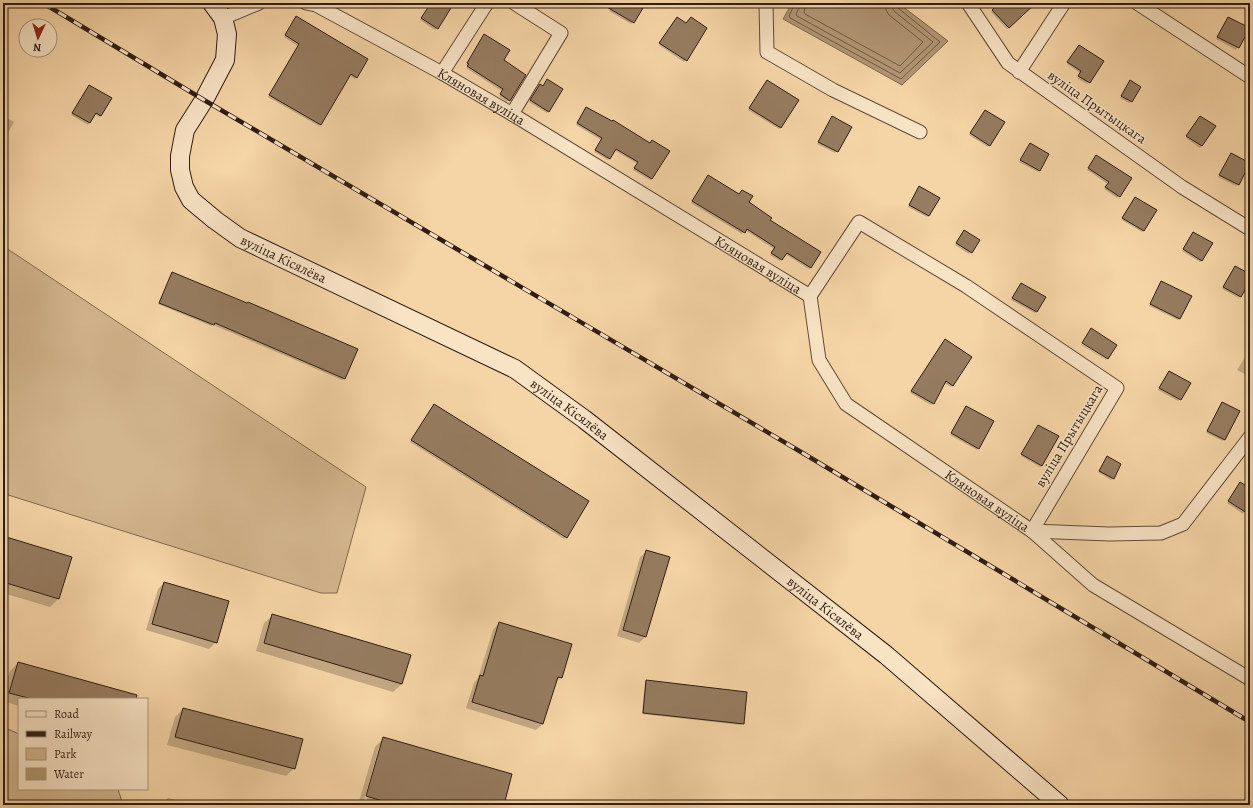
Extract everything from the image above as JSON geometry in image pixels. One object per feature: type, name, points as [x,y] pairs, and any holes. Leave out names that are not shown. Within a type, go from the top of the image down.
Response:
[{"type":"street","points":[[212,3],[223,18],[259,3]]},
{"type":"street","name":"Кляновая вуліца","points":[[306,3],[316,5],[442,73],[512,114],[810,296],[819,360],[846,404],[1032,531],[1093,584],[1250,679]]},
{"type":"street","points":[[442,73],[487,3]]},
{"type":"street","points":[[512,114],[561,32],[514,3]]},
{"type":"street","points":[[766,3],[767,52],[833,90],[920,132]]},
{"type":"street","name":"вуліца Прытыцкага","points":[[968,3],[1008,63],[1019,72],[1182,187],[1250,229]]},
{"type":"street","points":[[1019,72],[1064,3]]},
{"type":"street","points":[[1137,3],[1249,75]]},
{"type":"street","name":"вуліца Кісялёва","points":[[223,18],[227,34],[224,60],[204,100],[185,130],[180,156],[180,170],[184,187],[192,200],[215,220],[240,238],[515,369],[584,419],[886,655],[1060,805]]},
{"type":"street","name":"вуліца Прытыцкага","points":[[810,296],[859,222],[966,286],[1117,388],[1032,531]]},
{"type":"street","points":[[1032,531],[1109,534],[1161,533],[1183,524],[1250,437]]},
{"type":"green space","points":[[3,246],[366,487],[337,593],[321,593],[5,494],[3,489]]},
{"type":"green space","points":[[3,727],[18,734],[18,790],[118,790],[123,805],[3,805]]},
{"type":"water","points":[[792,3],[898,3],[948,41],[902,85],[783,19]]},
{"type":"building","points":[[431,3],[454,3],[438,29],[421,18]]},
{"type":"building","points":[[600,3],[646,3],[634,23]]},
{"type":"building","points":[[999,3],[1036,3],[1009,28],[992,10]]},
{"type":"building","points":[[296,16],[368,59],[357,78],[351,74],[321,125],[269,95],[299,44],[285,35]]},
{"type":"building","points":[[677,17],[686,23],[691,17],[707,28],[687,61],[659,43]]},
{"type":"building","points":[[1228,17],[1250,28],[1239,48],[1217,37]]},
{"type":"building","points":[[484,34],[510,50],[504,60],[526,75],[510,101],[500,94],[503,89],[467,66],[469,64],[467,63]]},
{"type":"building","points":[[1079,45],[1104,61],[1090,83],[1078,76],[1081,71],[1067,62]]},
{"type":"building","points":[[547,79],[563,89],[549,112],[530,100],[540,84],[543,86]]},
{"type":"building","points":[[767,80],[799,100],[781,128],[749,108]]},
{"type":"building","points":[[1130,80],[1141,87],[1132,102],[1121,96]]},
{"type":"building","points":[[89,85],[112,98],[101,116],[96,113],[90,123],[72,113]]},
{"type":"building","points":[[586,107],[612,121],[613,120],[650,143],[652,140],[670,151],[652,179],[634,168],[638,162],[616,149],[610,159],[595,150],[602,138],[577,123]]},
{"type":"building","points":[[985,110],[1005,122],[990,146],[970,133]]},
{"type":"building","points":[[832,116],[852,127],[838,152],[818,142]]},
{"type":"building","points":[[1200,116],[1216,126],[1202,146],[1186,136]]},
{"type":"building","points":[[1030,143],[1049,154],[1040,171],[1020,160]]},
{"type":"building","points":[[1231,153],[1250,163],[1239,185],[1219,175]]},
{"type":"building","points":[[1096,155],[1132,178],[1120,197],[1105,187],[1109,182],[1088,168]]},
{"type":"building","points":[[708,175],[739,194],[742,190],[753,196],[749,202],[772,218],[770,220],[821,252],[811,268],[787,253],[782,260],[771,253],[775,247],[747,229],[745,233],[692,201]]},
{"type":"building","points":[[919,186],[940,198],[929,216],[909,205]]},
{"type":"building","points":[[1135,197],[1157,210],[1144,231],[1122,218]]},
{"type":"building","points":[[964,230],[980,240],[972,253],[956,243]]},
{"type":"building","points":[[1193,232],[1213,243],[1202,261],[1183,249]]},
{"type":"building","points":[[1235,266],[1250,274],[1250,281],[1241,297],[1223,287]]},
{"type":"building","points":[[172,272],[247,303],[248,302],[358,349],[345,379],[215,323],[214,325],[159,303]]},
{"type":"building","points":[[1161,281],[1192,296],[1180,319],[1150,304]]},
{"type":"building","points":[[1021,283],[1046,297],[1037,312],[1012,298]]},
{"type":"building","points":[[1091,328],[1117,345],[1108,359],[1082,343]]},
{"type":"building","points":[[945,339],[972,357],[953,386],[946,381],[934,404],[911,391]]},
{"type":"building","points":[[1169,371],[1191,383],[1181,400],[1159,388]]},
{"type":"building","points":[[1222,402],[1240,411],[1225,440],[1207,431]]},
{"type":"building","points":[[434,404],[589,501],[567,538],[411,440]]},
{"type":"building","points":[[966,406],[994,421],[979,449],[951,433]]},
{"type":"building","points":[[1038,425],[1059,436],[1042,466],[1021,454]]},
{"type":"building","points":[[1107,456],[1121,464],[1114,479],[1099,471]]},
{"type":"building","points":[[1240,482],[1250,488],[1250,515],[1228,501]]},
{"type":"building","points":[[3,536],[72,557],[59,599],[3,582]]},
{"type":"building","points":[[646,550],[670,557],[646,637],[623,630]]},
{"type":"building","points":[[164,582],[229,601],[217,643],[152,624]]},
{"type":"building","points":[[272,614],[411,655],[402,684],[264,643]]},
{"type":"building","points":[[499,622],[572,644],[562,678],[558,677],[543,724],[472,702],[480,675],[483,676]]},
{"type":"building","points":[[18,662],[137,695],[136,698],[28,698],[9,693]]},
{"type":"building","points":[[646,680],[747,692],[744,724],[643,713]]},
{"type":"building","points":[[183,708],[303,739],[295,769],[175,737]]},
{"type":"building","points":[[383,737],[512,774],[504,805],[396,805],[366,796]]},
{"type":"railway","points":[[43,3],[204,100],[801,452],[1250,722]]}]
